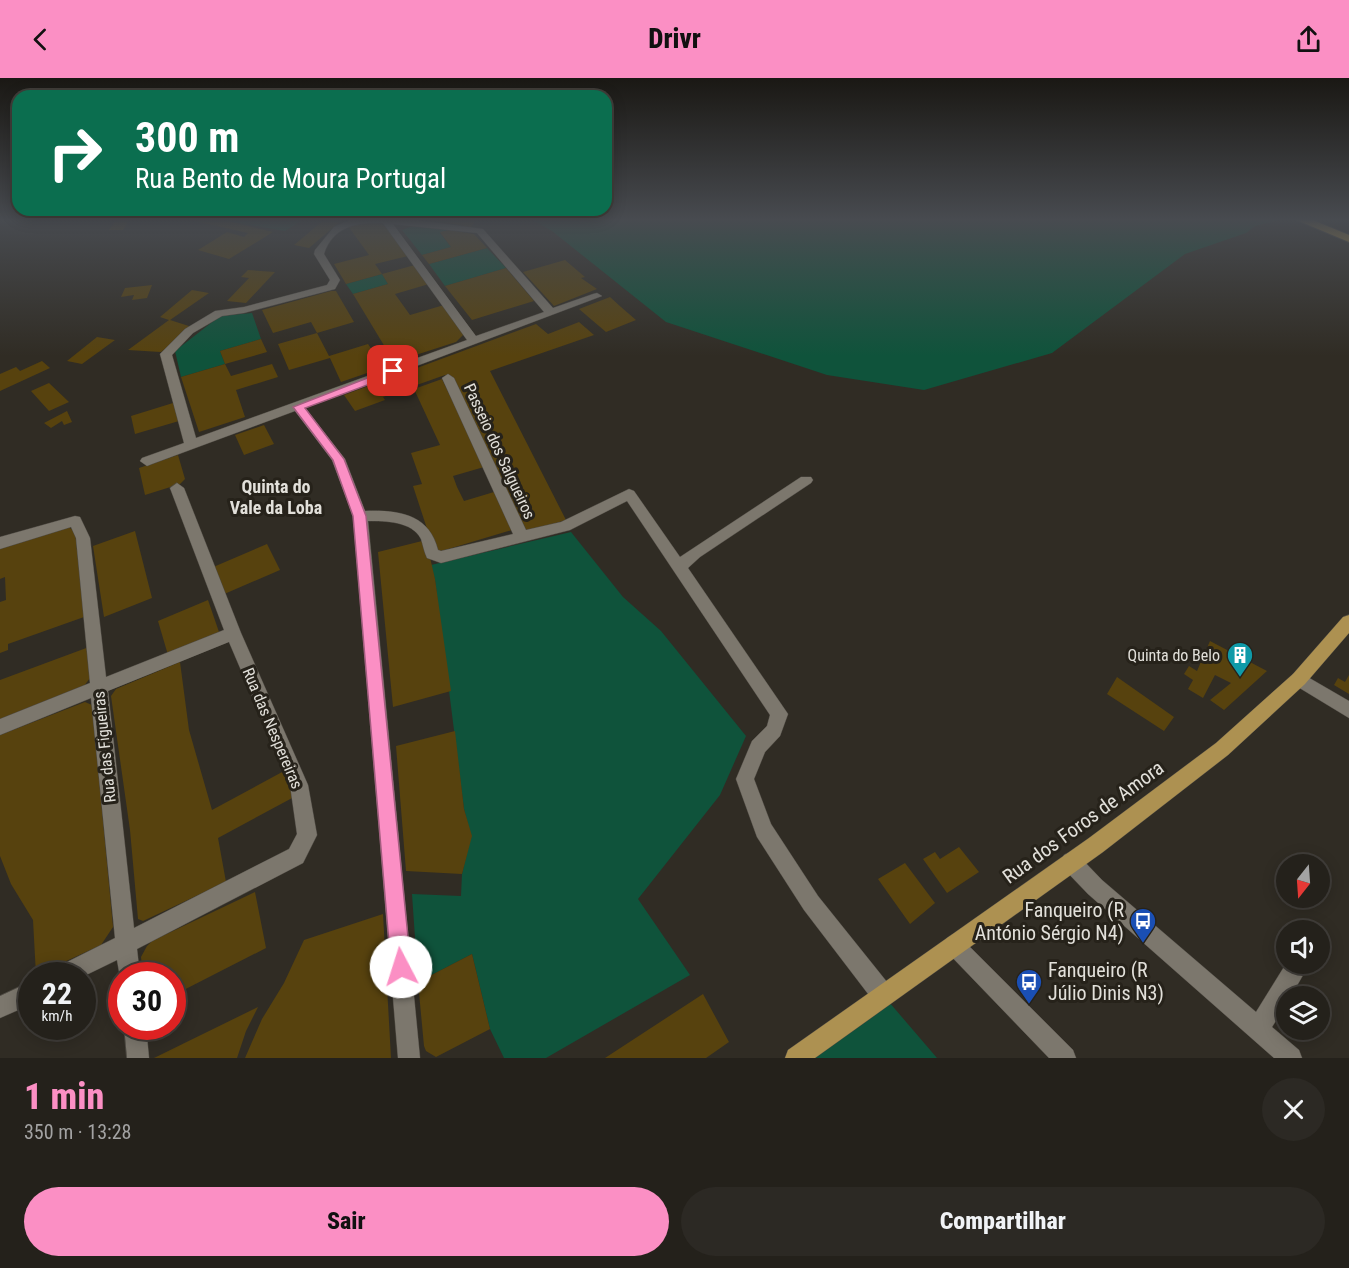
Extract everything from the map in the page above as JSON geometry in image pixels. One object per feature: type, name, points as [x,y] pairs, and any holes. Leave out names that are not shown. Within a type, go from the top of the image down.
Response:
[{"type":"main road","name":"Rua dos Foros de Amora","points":[[796,1058],[1071,862],[1221,749],[1299,679],[1349,622]]},
{"type":"street","points":[[191,445],[166,354],[189,331],[219,313],[244,310],[331,287],[335,280],[326,265]]},
{"type":"street","points":[[418,265],[474,341]]},
{"type":"street","points":[[509,265],[551,313]]},
{"type":"street","points":[[147,461],[597,296]]},
{"type":"street","name":"Passeio dos Salgueiros","points":[[448,378],[522,538]]},
{"type":"street","points":[[298,407],[338,459],[360,516],[409,1058]]},
{"type":"street","points":[[679,567],[695,553],[806,480]]},
{"type":"street","name":"Rua das Nespereiras","points":[[91,962],[296,856],[307,835],[299,786],[233,633],[177,488]]},
{"type":"street","points":[[360,516],[387,516],[408,522],[426,534],[432,554],[450,556],[566,526],[629,494],[779,714],[774,730],[758,747],[746,779],[764,831],[811,903],[883,995]]},
{"type":"street","name":"Rua das Figueiras","points":[[0,543],[75,520],[83,538],[127,962]]},
{"type":"street","points":[[0,727],[233,633]]},
{"type":"street","points":[[1299,679],[1349,710]]},
{"type":"street","points":[[1071,862],[1095,887],[1291,1058]]},
{"type":"street","points":[[954,945],[1065,1058]]},
{"type":"street","points":[[1258,1029],[1292,974]]},
{"type":"street","points":[[0,1007],[18,999]]},
{"type":"street","points":[[136,1040],[138,1058]]},
{"type":"green space","points":[[430,265],[503,265],[506,268],[445,286]]},
{"type":"green space","points":[[594,265],[1171,265],[1052,353],[924,390],[827,375],[666,322]]},
{"type":"green space","points":[[382,274],[388,284],[353,294],[346,284]]},
{"type":"green space","points":[[252,313],[261,339],[220,351],[225,364],[181,377],[175,351],[220,316]]},
{"type":"green space","points":[[571,532],[623,597],[661,631],[746,736],[720,795],[638,899],[690,975],[546,1058],[504,1058],[490,1029],[472,954],[418,982],[412,894],[461,896],[462,874],[471,836],[464,809],[435,580],[431,565]]},
{"type":"green space","points":[[883,995],[937,1058],[796,1058]]},
{"type":"building","points":[[334,265],[376,265],[382,274],[346,284]]},
{"type":"building","points":[[415,265],[429,284],[395,294],[410,315],[444,305],[465,333],[456,342],[394,362],[353,294],[388,284],[382,274]]},
{"type":"building","points":[[548,265],[571,265],[585,277],[581,278],[597,289],[554,306],[523,272]]},
{"type":"building","points":[[506,268],[534,301],[472,320],[445,286]]},
{"type":"building","points":[[248,270],[275,272],[246,303],[227,301],[249,278],[241,277]]},
{"type":"building","points":[[152,285],[147,298],[132,300],[134,295],[121,297],[125,288]]},
{"type":"building","points":[[192,290],[209,293],[170,320],[192,327],[161,352],[128,350],[169,320],[160,317]]},
{"type":"building","points":[[336,291],[354,322],[317,333],[311,322],[273,333],[262,310]]},
{"type":"building","points":[[610,297],[636,320],[606,332],[579,309]]},
{"type":"building","points":[[579,322],[594,335],[490,371],[566,520],[527,532],[453,377],[445,375],[383,397],[385,400],[355,411],[344,395],[536,324],[548,334]]},
{"type":"building","points":[[317,333],[329,356],[368,344],[376,356],[368,359],[376,370],[341,382],[330,358],[289,370],[278,344]]},
{"type":"building","points":[[97,337],[115,340],[82,364],[67,361]]},
{"type":"building","points":[[261,339],[267,352],[225,364],[220,351]]},
{"type":"building","points":[[42,361],[50,368],[0,391],[0,374],[16,367],[20,371]]},
{"type":"building","points":[[225,364],[231,376],[272,364],[278,377],[236,390],[245,417],[199,432],[181,377]]},
{"type":"building","points":[[442,379],[484,467],[453,476],[457,487],[464,501],[494,492],[512,530],[435,553],[413,486],[422,484],[411,453],[440,445],[414,389]]},
{"type":"building","points":[[49,383],[69,402],[49,411],[31,391]]},
{"type":"building","points":[[173,403],[179,421],[135,434],[131,416]]},
{"type":"building","points":[[67,411],[72,422],[64,425],[62,421],[51,428],[44,423]]},
{"type":"building","points":[[264,425],[274,444],[244,455],[235,435]]},
{"type":"building","points":[[178,455],[185,479],[180,484],[145,495],[139,468]]},
{"type":"building","points":[[68,527],[75,531],[84,617],[8,644],[8,650],[0,653],[0,602],[6,600],[5,577],[0,579],[0,548]]},
{"type":"building","points":[[135,531],[152,598],[104,617],[93,546]]},
{"type":"building","points":[[426,540],[435,579],[451,691],[393,707],[378,552]]},
{"type":"building","points":[[267,544],[280,570],[222,595],[211,568]]},
{"type":"building","points":[[208,600],[219,632],[168,655],[158,621]]},
{"type":"building","name":"Quinta do Belo","points":[[1210,641],[1267,671],[1224,710],[1210,700],[1231,683],[1215,675],[1203,698],[1188,689],[1193,680],[1184,674],[1189,666],[1197,671]]},
{"type":"building","points":[[89,647],[90,678],[84,686],[0,720],[0,680]]},
{"type":"building","points":[[180,662],[189,730],[212,810],[284,771],[294,797],[218,838],[226,882],[143,921],[138,919],[130,830],[111,696],[116,689]]},
{"type":"building","points":[[1349,675],[1349,694],[1334,685],[1338,678],[1345,682]]},
{"type":"building","points":[[1117,677],[1174,717],[1164,731],[1107,694]]},
{"type":"building","points":[[85,702],[92,705],[113,927],[101,945],[64,962],[35,962],[33,920],[11,884],[0,856],[0,735]]},
{"type":"building","points":[[455,731],[464,809],[472,836],[462,874],[406,871],[396,746]]},
{"type":"building","points":[[959,847],[979,872],[947,893],[923,859],[935,852],[940,859]]},
{"type":"building","points":[[905,863],[935,903],[910,924],[878,879]]},
{"type":"building","points":[[255,892],[266,948],[186,989],[186,962],[142,962],[141,957],[152,941]]},
{"type":"building","points":[[383,914],[391,1058],[245,1058],[262,1019],[284,983],[304,940]]},
{"type":"building","points":[[472,954],[490,1029],[436,1057],[426,1051],[424,1046],[418,982]]},
{"type":"building","points":[[703,994],[729,1042],[706,1058],[605,1058]]},
{"type":"building","points":[[258,1007],[246,1031],[237,1058],[154,1058]]},
{"type":"place","name":"Quinta do Belo","points":[[1240,678]]},
{"type":"place","name":"Fanqueiro (R António Sérgio N4)","points":[[1143,944]]},
{"type":"place","name":"Fanqueiro (R Júlio Dinis N3)","points":[[1029,1005]]},
{"type":"district","name":"Quinta do Vale da Loba","points":[[276,497]]},
{"type":"route","points":[[393,371],[298,407],[338,459],[360,516],[401,967]]}]
